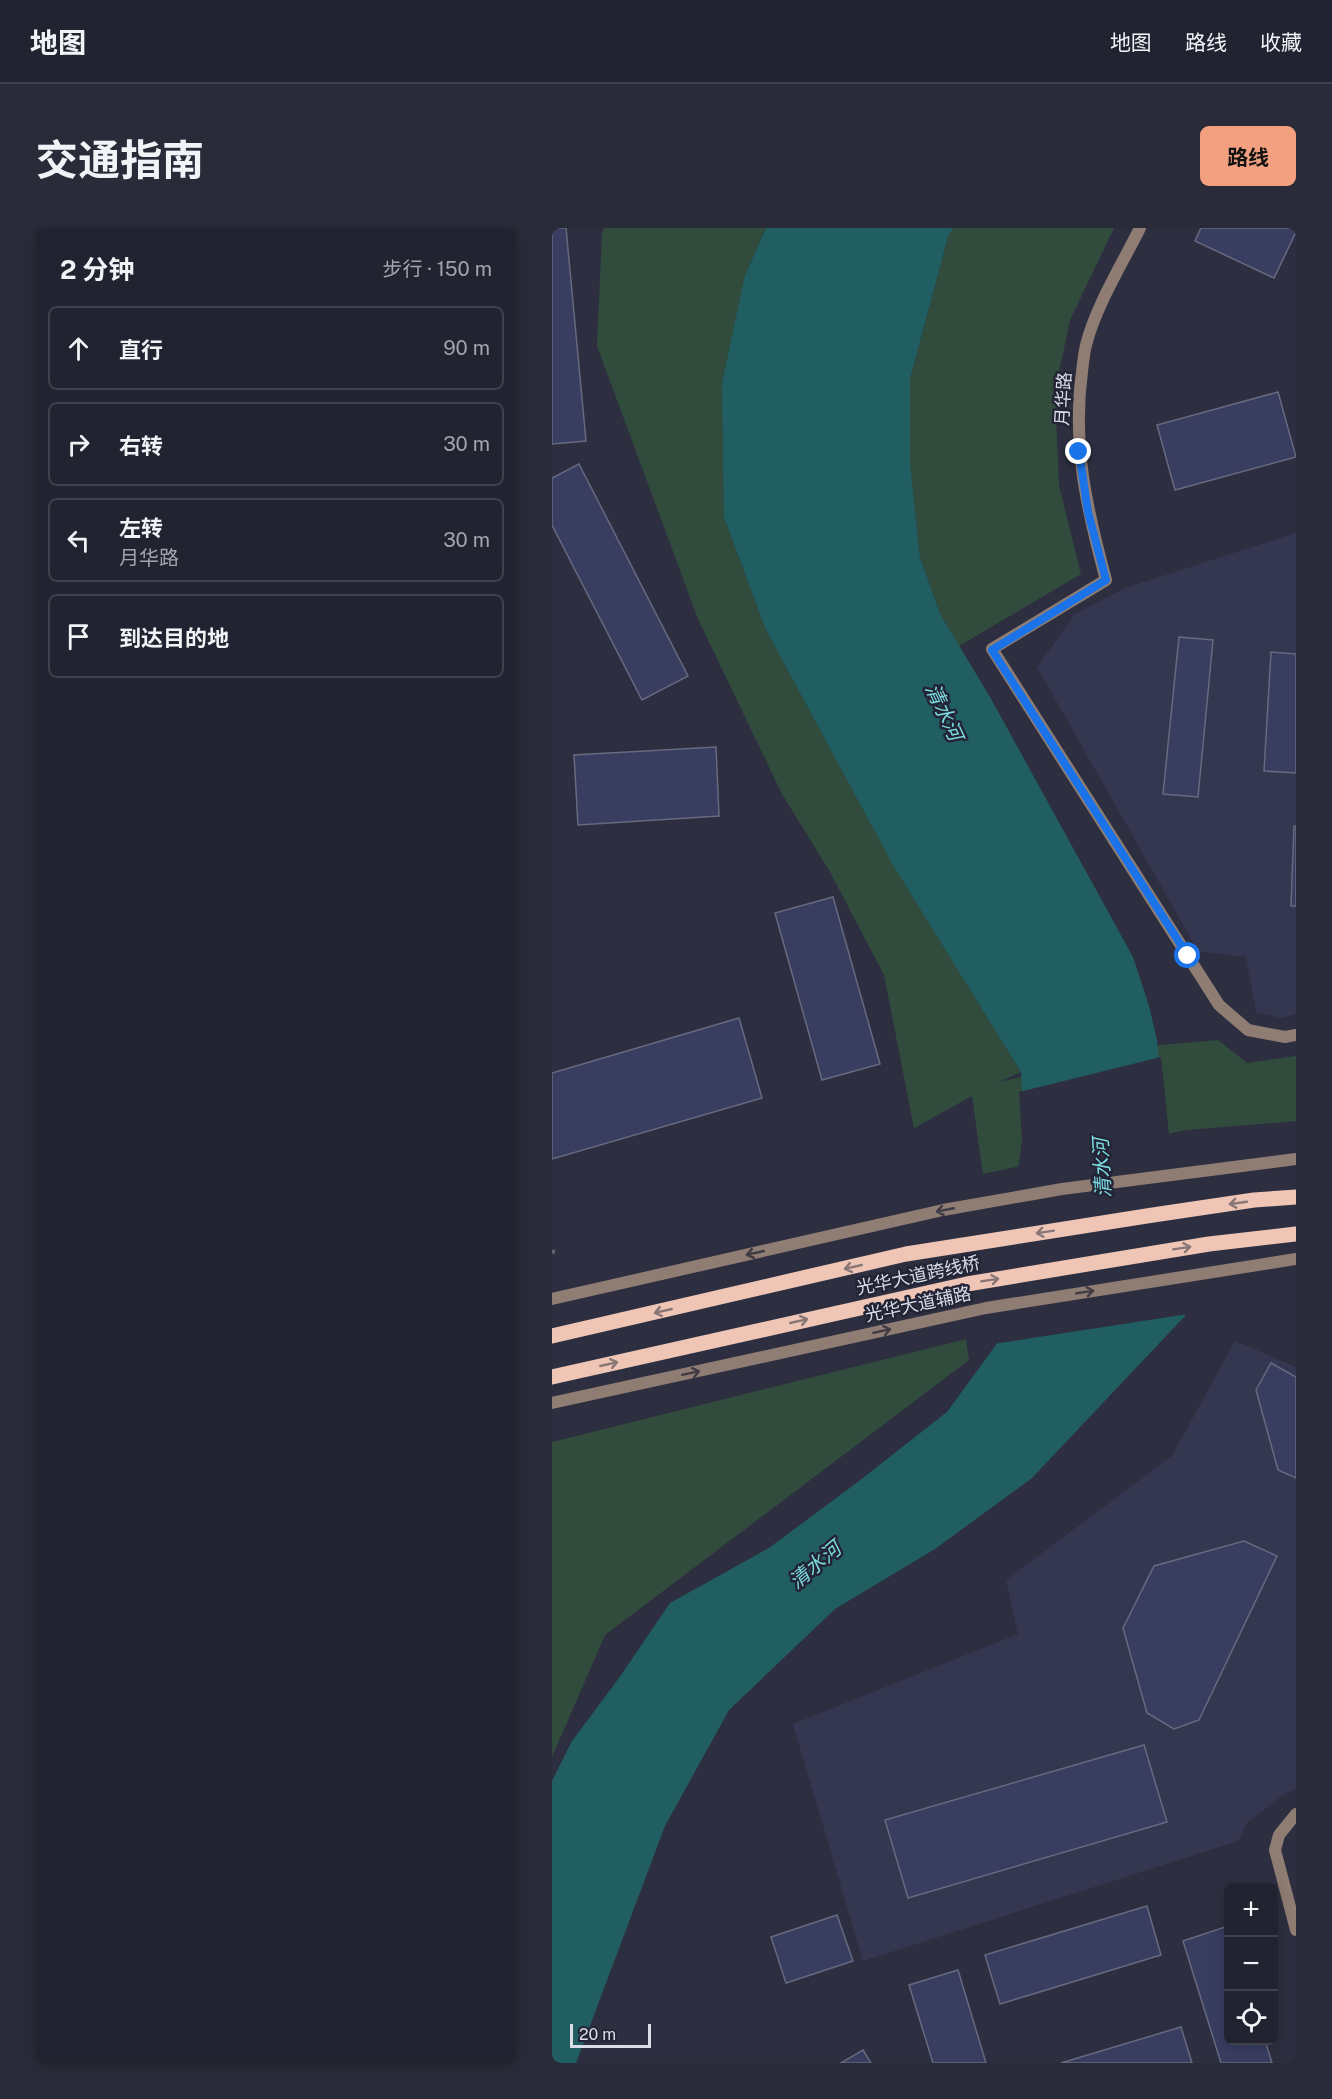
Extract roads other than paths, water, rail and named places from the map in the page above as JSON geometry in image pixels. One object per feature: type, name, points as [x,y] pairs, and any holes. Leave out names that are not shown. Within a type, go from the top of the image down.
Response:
[{"type":"main road","name":"光华大道跨线桥","points":[[552,1336],[906,1254],[1254,1200],[1296,1197]]},
{"type":"main road","name":"光华大道跨线桥","points":[[552,1377],[967,1284],[1209,1244],[1296,1234]]},
{"type":"street","name":"月华路","points":[[1140,228],[1100,307],[1086,344],[1079,397],[1079,452],[1088,512],[1106,580],[992,650],[1219,1005],[1248,1030],[1285,1037],[1296,1035]]},
{"type":"street","points":[[552,1299],[943,1210],[1178,1173],[1296,1159]]},
{"type":"street","name":"光华大道辅路","points":[[552,1403],[986,1308],[1296,1259]]},
{"type":"street","points":[[1296,1814],[1279,1835],[1275,1850],[1296,1930]]},
{"type":"water","name":"清水河","points":[[766,228],[953,228],[948,237],[910,379],[910,463],[920,557],[940,614],[990,697],[1133,957],[1157,1040],[1185,1316],[1032,1478],[935,1549],[835,1609],[729,1710],[665,1826],[576,2063],[552,2063],[552,1781],[572,1741],[619,1678],[670,1603],[769,1548],[947,1412],[998,1342],[1025,1140],[1021,1072],[893,865],[765,628],[724,517],[722,383],[745,275]]}]
